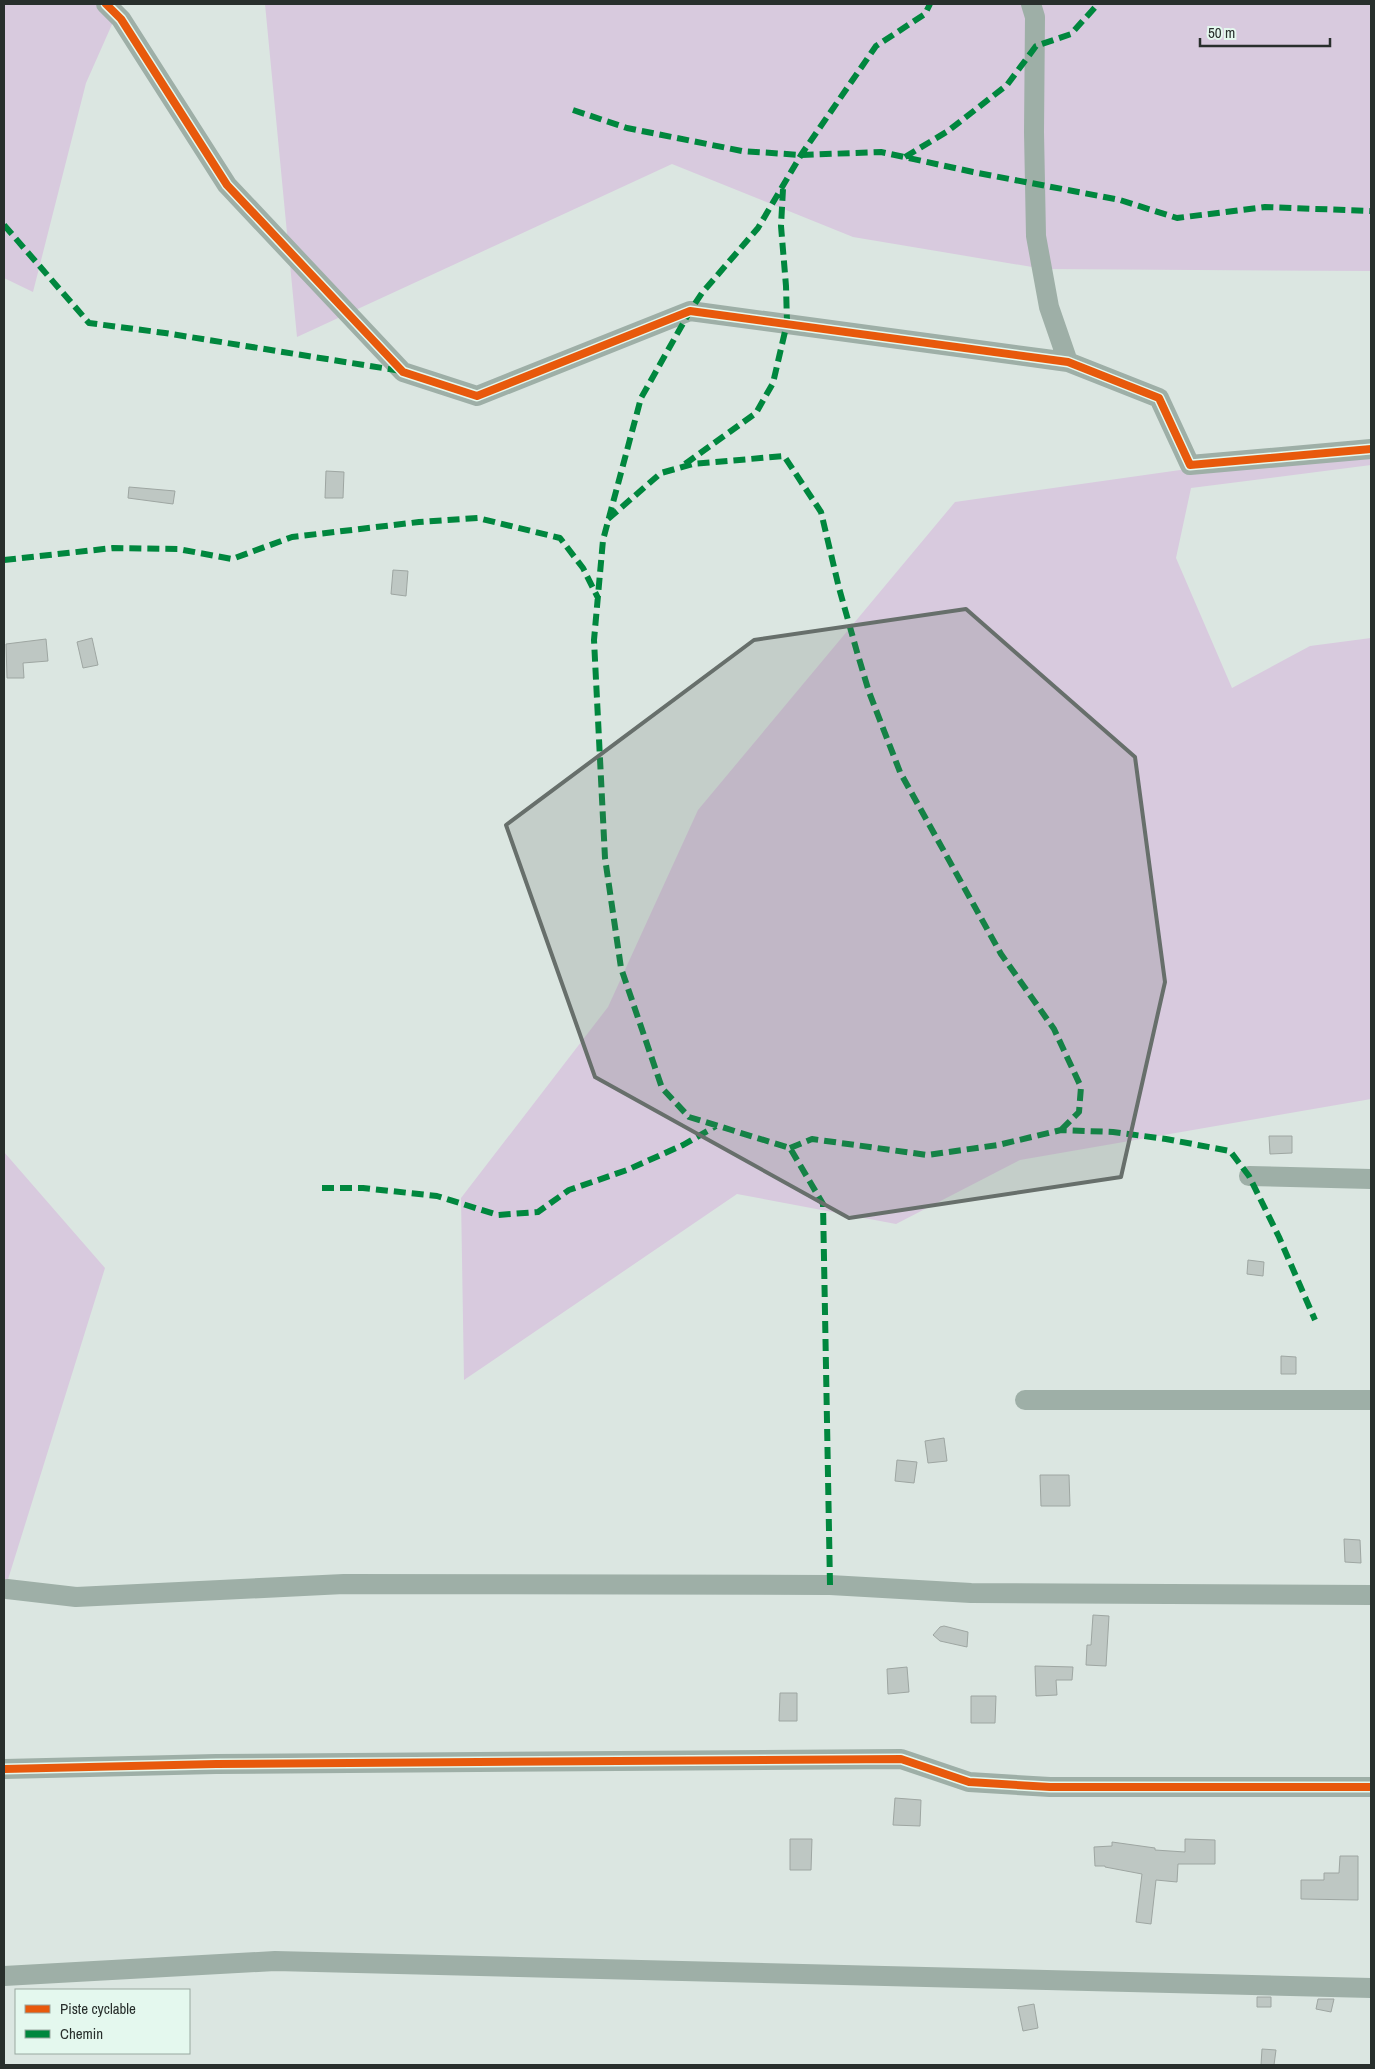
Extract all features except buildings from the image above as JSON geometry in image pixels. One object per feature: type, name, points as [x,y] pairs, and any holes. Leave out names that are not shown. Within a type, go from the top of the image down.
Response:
[{"type":"street","points":[[106,4],[121,19],[227,185],[403,372],[477,396],[690,311],[1068,362],[1159,398],[1190,465],[1371,449]]},
{"type":"street","points":[[1031,4],[1036,17],[1034,132],[1036,236],[1049,307],[1068,362]]},
{"type":"street","points":[[1249,1176],[1371,1179]]},
{"type":"street","points":[[1025,1400],[1371,1400]]},
{"type":"street","points":[[8,1589],[76,1596],[344,1584],[830,1584],[971,1593],[1371,1595]]},
{"type":"street","points":[[4,1769],[226,1764],[901,1759],[969,1782],[1032,1786],[1371,1787]]},
{"type":"street","points":[[4,1976],[275,1961],[1371,1988]]},
{"type":"highlighted area","points":[[966,609],[1135,757],[1165,982],[1121,1177],[849,1218],[595,1077],[506,825],[754,640]]},
{"type":"shaded area","points":[[4,4],[121,4],[86,83],[33,292],[4,278]]},
{"type":"shaded area","points":[[265,4],[1371,4],[1371,271],[1044,269],[853,237],[672,164],[297,337]]},
{"type":"shaded area","points":[[1371,443],[1371,465],[1191,488],[1176,558],[1232,688],[1310,646],[1371,638],[1371,1099],[1020,1160],[896,1224],[737,1194],[464,1380],[461,1198],[608,1007],[698,810],[955,502]]},
{"type":"shaded area","points":[[4,1152],[105,1268],[5,1589],[4,1589]]},
{"type":"marked path","points":[[830,1585],[823,1204],[790,1148],[689,1117],[662,1088],[621,968],[605,858],[594,640],[603,540],[641,398],[702,293],[758,228],[801,155],[876,46],[925,14],[930,4]]},
{"type":"marked path","points":[[905,157],[948,131],[1007,85],[1036,46],[1071,34],[1098,4]]},
{"type":"marked path","points":[[573,110],[627,128],[742,151],[801,155],[881,152],[1120,200],[1177,218],[1265,207],[1371,211]]},
{"type":"marked path","points":[[685,464],[756,413],[773,383],[787,323],[781,226],[783,189]]},
{"type":"marked path","points":[[4,225],[89,323],[165,333],[401,371]]},
{"type":"marked path","points":[[608,519],[661,473],[693,464],[784,456],[821,512],[839,588],[869,692],[900,772],[1001,954],[1054,1029],[1081,1087],[1079,1112],[1061,1130]]},
{"type":"marked path","points":[[4,560],[113,548],[178,549],[232,559],[292,537],[419,522],[478,518],[560,538],[583,568],[598,598]]},
{"type":"marked path","points":[[322,1188],[363,1188],[437,1196],[498,1215],[538,1212],[569,1190],[627,1170],[683,1145],[716,1126]]},
{"type":"marked path","points":[[790,1148],[812,1139],[927,1155],[998,1145],[1061,1130],[1113,1132],[1166,1139],[1230,1151],[1249,1176],[1279,1237],[1315,1320]]},
{"type":"cycle path","points":[[106,4],[121,19],[227,185],[403,372],[477,396],[690,311],[1068,362],[1159,398],[1190,465],[1371,449]]},
{"type":"cycle path","points":[[4,1769],[216,1764],[901,1759],[969,1782],[1050,1787],[1371,1787]]}]
